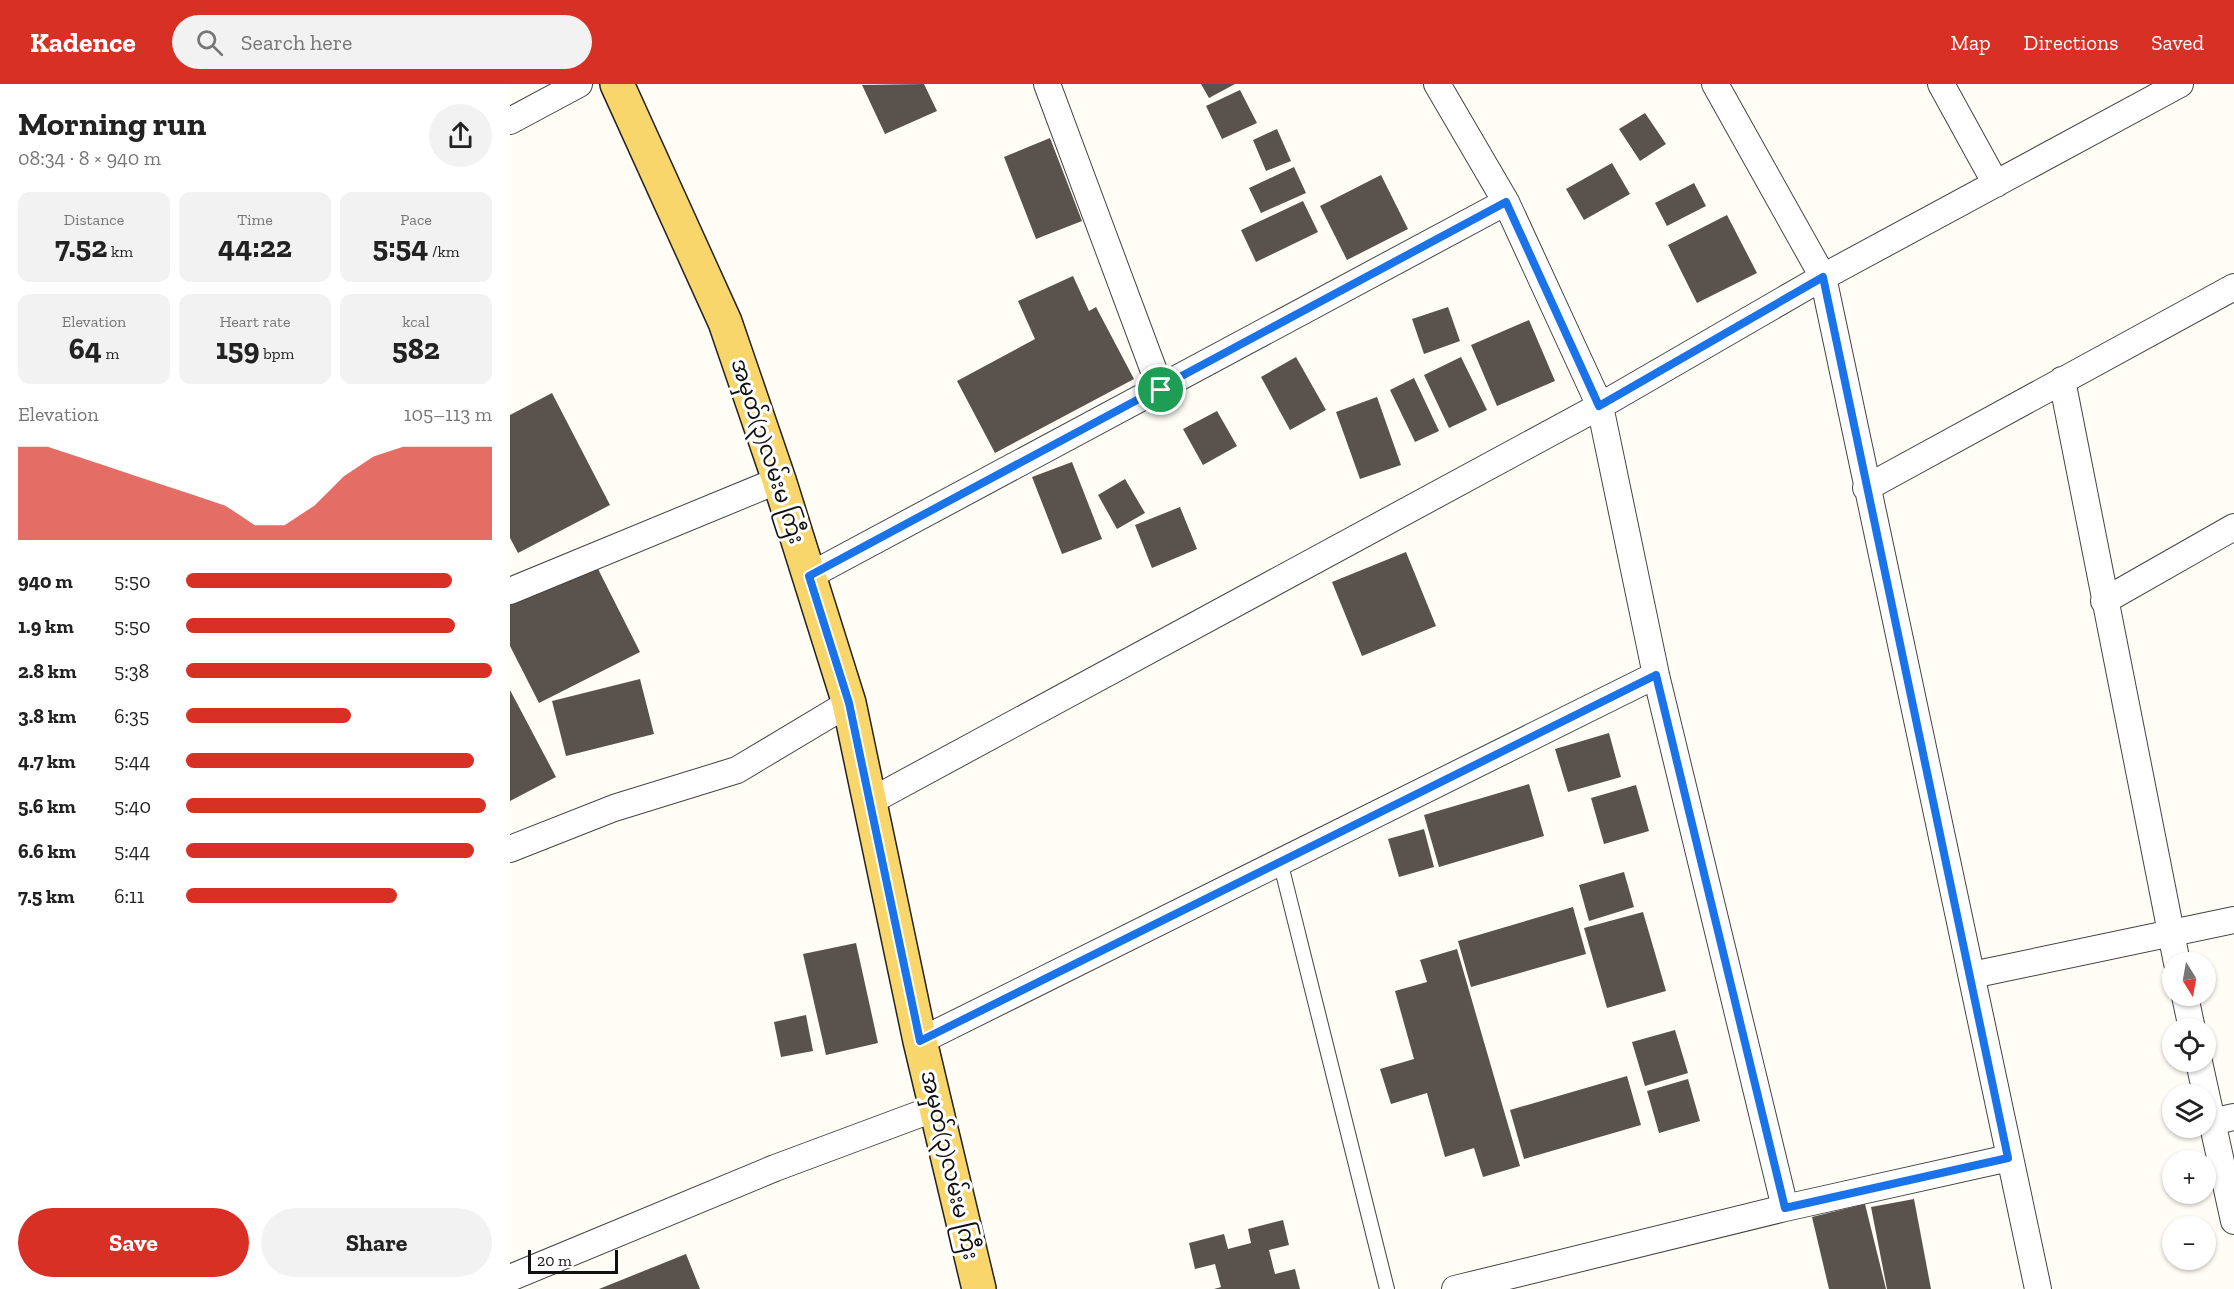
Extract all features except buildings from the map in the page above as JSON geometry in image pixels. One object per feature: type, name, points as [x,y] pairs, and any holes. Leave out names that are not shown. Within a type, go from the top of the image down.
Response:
[{"type":"main road","name":"အမှတ်(၃)လမ်းမ ကြီး","points":[[616,84],[725,322],[779,480],[849,703],[920,1041],[979,1289]]},
{"type":"street","points":[[510,121],[579,84]]},
{"type":"street","points":[[1047,84],[1161,390]]},
{"type":"street","points":[[1437,84],[1506,202],[1599,406],[1656,675],[1785,1208]]},
{"type":"street","points":[[1715,84],[1823,277],[1866,488],[1972,975],[2008,1158],[2038,1289]]},
{"type":"street","points":[[1941,84],[1996,184]]},
{"type":"street","points":[[871,801],[1599,406],[1823,277],[2180,84]]},
{"type":"street","points":[[809,576],[1161,390],[1506,202]]},
{"type":"street","points":[[1866,488],[2234,287]]},
{"type":"street","points":[[2062,380],[2175,952]]},
{"type":"street","points":[[510,591],[779,480]]},
{"type":"street","points":[[2104,601],[2234,527]]},
{"type":"street","points":[[920,1041],[1656,675]]},
{"type":"street","points":[[510,849],[614,808],[737,770],[849,703]]},
{"type":"street","points":[[1972,975],[2234,920]]},
{"type":"street","points":[[2203,1072],[2223,1119],[2234,1221]]},
{"type":"street","points":[[510,1278],[775,1168],[936,1108]]},
{"type":"street","points":[[1455,1289],[1785,1208],[2008,1158]]},
{"type":"lane","points":[[1280,861],[1387,1289]]},
{"type":"route","points":[[1506,202],[1599,406],[1823,277],[1866,488],[1972,975],[2008,1158],[1785,1208],[1656,675],[920,1041],[849,703],[809,576],[1161,390],[1506,202]]}]
